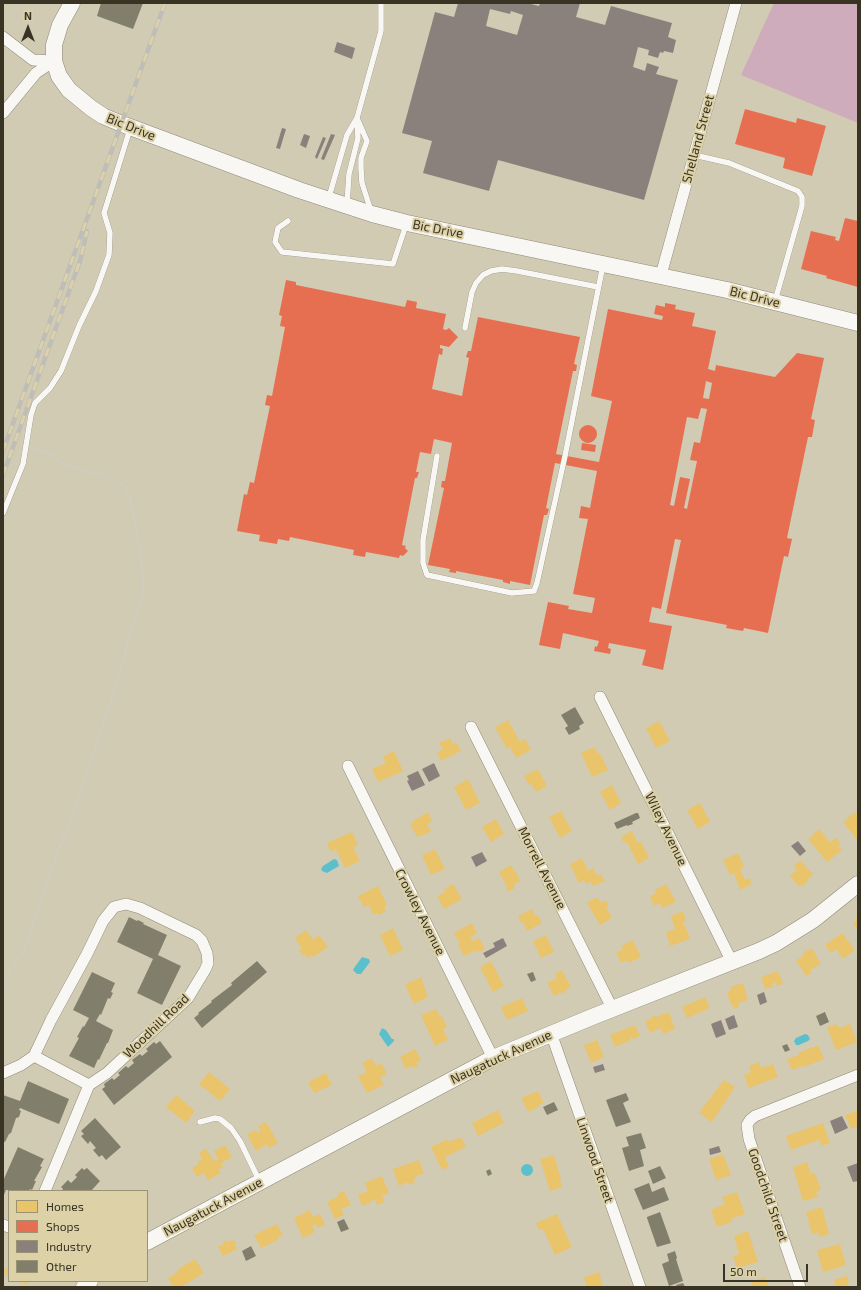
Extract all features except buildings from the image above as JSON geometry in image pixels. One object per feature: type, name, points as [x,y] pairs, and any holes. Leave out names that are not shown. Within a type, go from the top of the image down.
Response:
[{"type":"street","points":[[54,61],[53,52],[56,35],[72,3]]},
{"type":"street","name":"Shelland Street","points":[[661,275],[736,3]]},
{"type":"street","points":[[3,37],[33,60],[54,61]]},
{"type":"street","points":[[3,113],[36,73],[54,61]]},
{"type":"street","name":"Bic Drive","points":[[54,61],[63,82],[80,100],[103,116],[246,171],[328,200],[407,223],[661,275],[858,323]]},
{"type":"street","name":"Wiley Avenue","points":[[600,697],[732,962]]},
{"type":"street","name":"Morrell Avenue","points":[[471,727],[612,1008]]},
{"type":"street","name":"Crowley Avenue","points":[[348,766],[493,1058]]},
{"type":"street","name":"Naugatuck Avenue","points":[[148,1241],[493,1058],[612,1008],[732,962],[776,943],[799,929],[834,904],[858,884]]},
{"type":"street","name":"Woodhill Road","points":[[34,1056],[51,1020],[103,921],[114,907],[126,904],[140,908],[196,936],[206,947],[208,953],[208,963],[188,998],[107,1073],[89,1085]]},
{"type":"street","name":"Linwood Street","points":[[551,1034],[640,1287]]},
{"type":"street","points":[[3,1073],[21,1065],[34,1056],[89,1085],[45,1190]]},
{"type":"street","name":"Goodchild Street","points":[[800,1287],[749,1139],[747,1125],[755,1116],[858,1075]]},
{"type":"lane","points":[[328,200],[347,135],[357,118],[381,30],[381,3]]},
{"type":"lane","points":[[347,206],[349,174],[358,138],[357,118]]},
{"type":"lane","points":[[357,118],[367,141],[361,158],[361,169],[362,183],[372,214]]},
{"type":"lane","points":[[3,513],[23,464],[31,415],[35,403],[50,388],[61,371],[96,292],[109,254],[110,232],[104,213],[130,127]]},
{"type":"lane","points":[[694,155],[736,166],[798,191],[802,197],[802,206],[775,302]]},
{"type":"lane","points":[[288,221],[278,228],[275,242],[282,252],[393,264],[407,223]]},
{"type":"lane","points":[[437,456],[423,540],[423,563],[427,575],[512,593],[534,591],[565,456],[604,263]]},
{"type":"lane","points":[[466,328],[472,292],[476,283],[483,275],[491,271],[502,269],[517,271],[598,287]]},
{"type":"lane","points":[[200,1122],[220,1118],[231,1128],[240,1141],[260,1182]]},
{"type":"path","points":[[3,984],[24,950],[41,899],[85,780],[110,704],[143,592],[143,577],[139,543],[130,496],[122,484],[110,477],[66,466],[51,454],[26,448]]},
{"type":"shaded area","points":[[774,3],[858,3],[858,123],[741,75]]},
{"type":"water","points":[[334,859],[337,860],[339,866],[327,873],[322,871],[321,869],[323,866]]},
{"type":"water","points":[[362,957],[369,959],[370,962],[361,974],[357,974],[353,970]]},
{"type":"water","points":[[382,1028],[386,1030],[392,1039],[394,1039],[388,1047],[379,1034]]},
{"type":"water","points":[[805,1034],[808,1035],[810,1039],[796,1045],[794,1041],[796,1038]]},
{"type":"water","points":[[525,1164],[529,1164],[533,1170],[529,1176],[525,1176],[521,1172],[521,1168]]},
{"type":"railway","points":[[3,451],[165,3]]},
{"type":"railway","points":[[3,475],[80,261],[87,231]]}]
